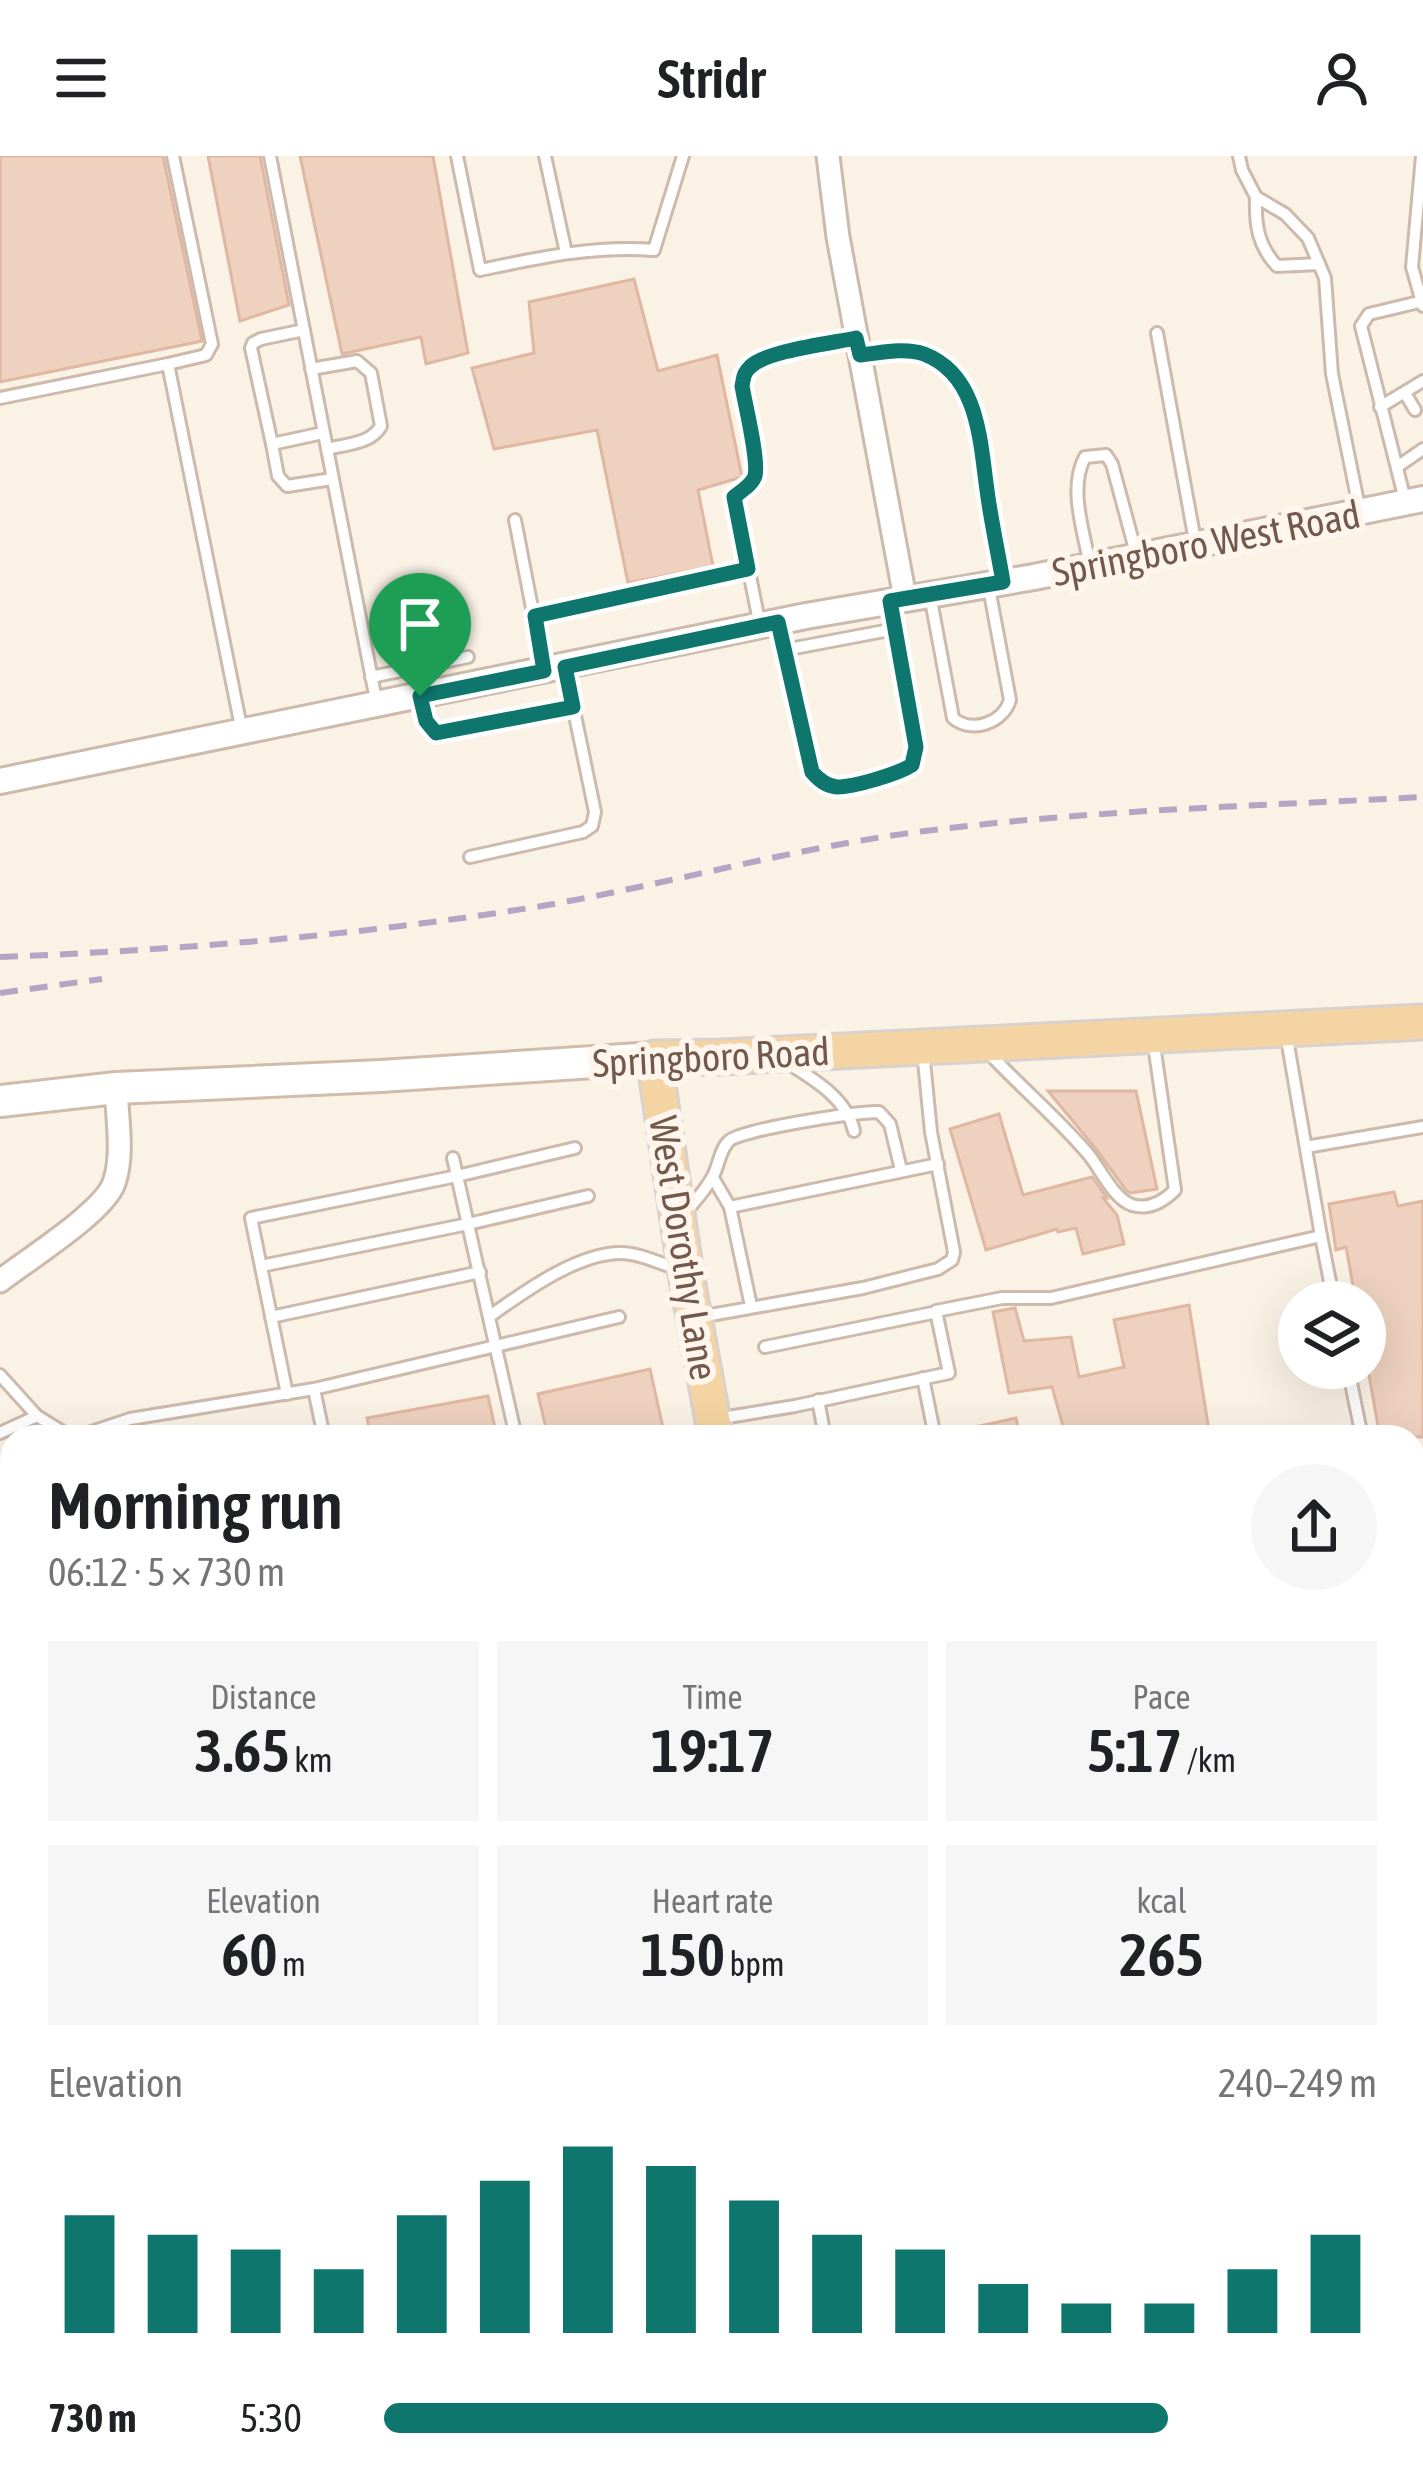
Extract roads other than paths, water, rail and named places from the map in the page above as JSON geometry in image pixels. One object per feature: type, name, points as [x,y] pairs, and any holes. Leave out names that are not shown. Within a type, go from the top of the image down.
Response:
[{"type":"main road","name":"Springboro Road","points":[[0,1101],[116,1088],[654,1058],[1423,1022]]},
{"type":"main road","name":"West Dorothy Lane","points":[[654,1058],[713,1425]]},
{"type":"street","points":[[828,156],[838,237],[908,598]]},
{"type":"street","name":"Springboro West Road","points":[[0,781],[769,624],[1414,501]]},
{"type":"street","points":[[0,1281],[95,1208],[113,1187],[118,1169],[116,1088]]},
{"type":"lane","points":[[0,398],[206,355],[212,344],[173,156]]},
{"type":"lane","points":[[270,156],[377,705]]},
{"type":"lane","points":[[457,156],[480,270],[566,253],[620,247],[655,250],[683,156]]},
{"type":"lane","points":[[545,156],[566,253]]},
{"type":"lane","points":[[1239,156],[1256,197],[1256,225],[1264,253],[1277,266],[1319,263]]},
{"type":"lane","points":[[1414,501],[1397,467],[1361,326],[1369,314],[1422,303],[1412,267],[1422,156]]},
{"type":"lane","points":[[1256,197],[1285,214],[1308,238],[1325,278],[1332,374],[1360,512]]},
{"type":"lane","points":[[304,330],[260,339],[251,348],[278,476],[287,486],[332,479]]},
{"type":"lane","points":[[1157,333],[1195,545]]},
{"type":"lane","points":[[858,346],[899,350],[925,355],[946,369],[965,391],[977,422],[1010,700],[1006,713],[970,726],[953,718],[908,598],[895,629],[916,747],[912,765],[899,773],[835,787],[820,782],[812,772],[784,650],[748,569],[734,497],[755,476],[742,386],[750,367],[768,356],[858,346]]},
{"type":"lane","points":[[311,369],[357,361],[371,373],[379,432],[368,440],[326,448]]},
{"type":"lane","points":[[169,364],[242,732]]},
{"type":"lane","points":[[1380,407],[1423,381]]},
{"type":"lane","points":[[1406,393],[1415,410]]},
{"type":"lane","points":[[272,445],[323,434]]},
{"type":"lane","points":[[1397,467],[1423,449]]},
{"type":"lane","points":[[1090,566],[1077,486],[1085,457],[1096,454],[1106,454],[1112,464],[1137,556]]},
{"type":"lane","points":[[470,856],[583,832],[592,826],[595,812],[573,707],[535,616],[515,520]]},
{"type":"lane","points":[[535,616],[748,569]]},
{"type":"lane","points":[[784,650],[895,629]]},
{"type":"lane","points":[[371,677],[468,657]]},
{"type":"lane","points":[[420,696],[426,721],[436,733],[573,707]]},
{"type":"lane","points":[[1286,1029],[1330,1281]]},
{"type":"lane","points":[[980,1044],[1087,1153],[1124,1202],[1137,1207],[1165,1200],[1175,1190],[1153,1035]]},
{"type":"lane","points":[[694,1318],[862,1288],[938,1269],[952,1261],[923,1048]]},
{"type":"lane","points":[[776,1054],[821,1085],[850,1114],[854,1131]]},
{"type":"lane","points":[[679,1222],[712,1178],[728,1141],[753,1132],[879,1112],[890,1124],[901,1170]]},
{"type":"lane","points":[[811,1120],[814,1137]]},
{"type":"lane","points":[[1306,1147],[1423,1126]]},
{"type":"lane","points":[[779,1127],[783,1144]]},
{"type":"lane","points":[[753,1132],[757,1150]]},
{"type":"lane","points":[[287,1394],[251,1218],[575,1148]]},
{"type":"lane","points":[[453,1158],[513,1425]]},
{"type":"lane","points":[[730,1207],[793,1187],[938,1164]]},
{"type":"lane","points":[[712,1178],[730,1207],[751,1306]]},
{"type":"lane","points":[[261,1266],[588,1196]]},
{"type":"lane","points":[[765,1347],[1002,1298],[1051,1298],[1321,1236]]},
{"type":"lane","points":[[490,1316],[527,1290],[595,1257],[624,1252],[686,1271]]},
{"type":"lane","points":[[271,1317],[480,1272]]},
{"type":"lane","points":[[725,1425],[949,1373],[937,1312]]},
{"type":"lane","points":[[111,1425],[314,1389],[619,1317]]},
{"type":"lane","points":[[0,1375],[37,1416],[53,1425]]},
{"type":"lane","points":[[923,1378],[933,1425]]},
{"type":"lane","points":[[314,1389],[322,1425]]},
{"type":"lane","points":[[1352,1389],[1360,1425]]},
{"type":"lane","points":[[818,1400],[823,1425]]},
{"type":"lane","points":[[16,1425],[37,1416]]},
{"type":"railway","points":[[0,957],[272,940],[475,916],[590,897],[829,846],[987,824],[1423,797]]},
{"type":"railway","points":[[0,993],[102,979]]}]
